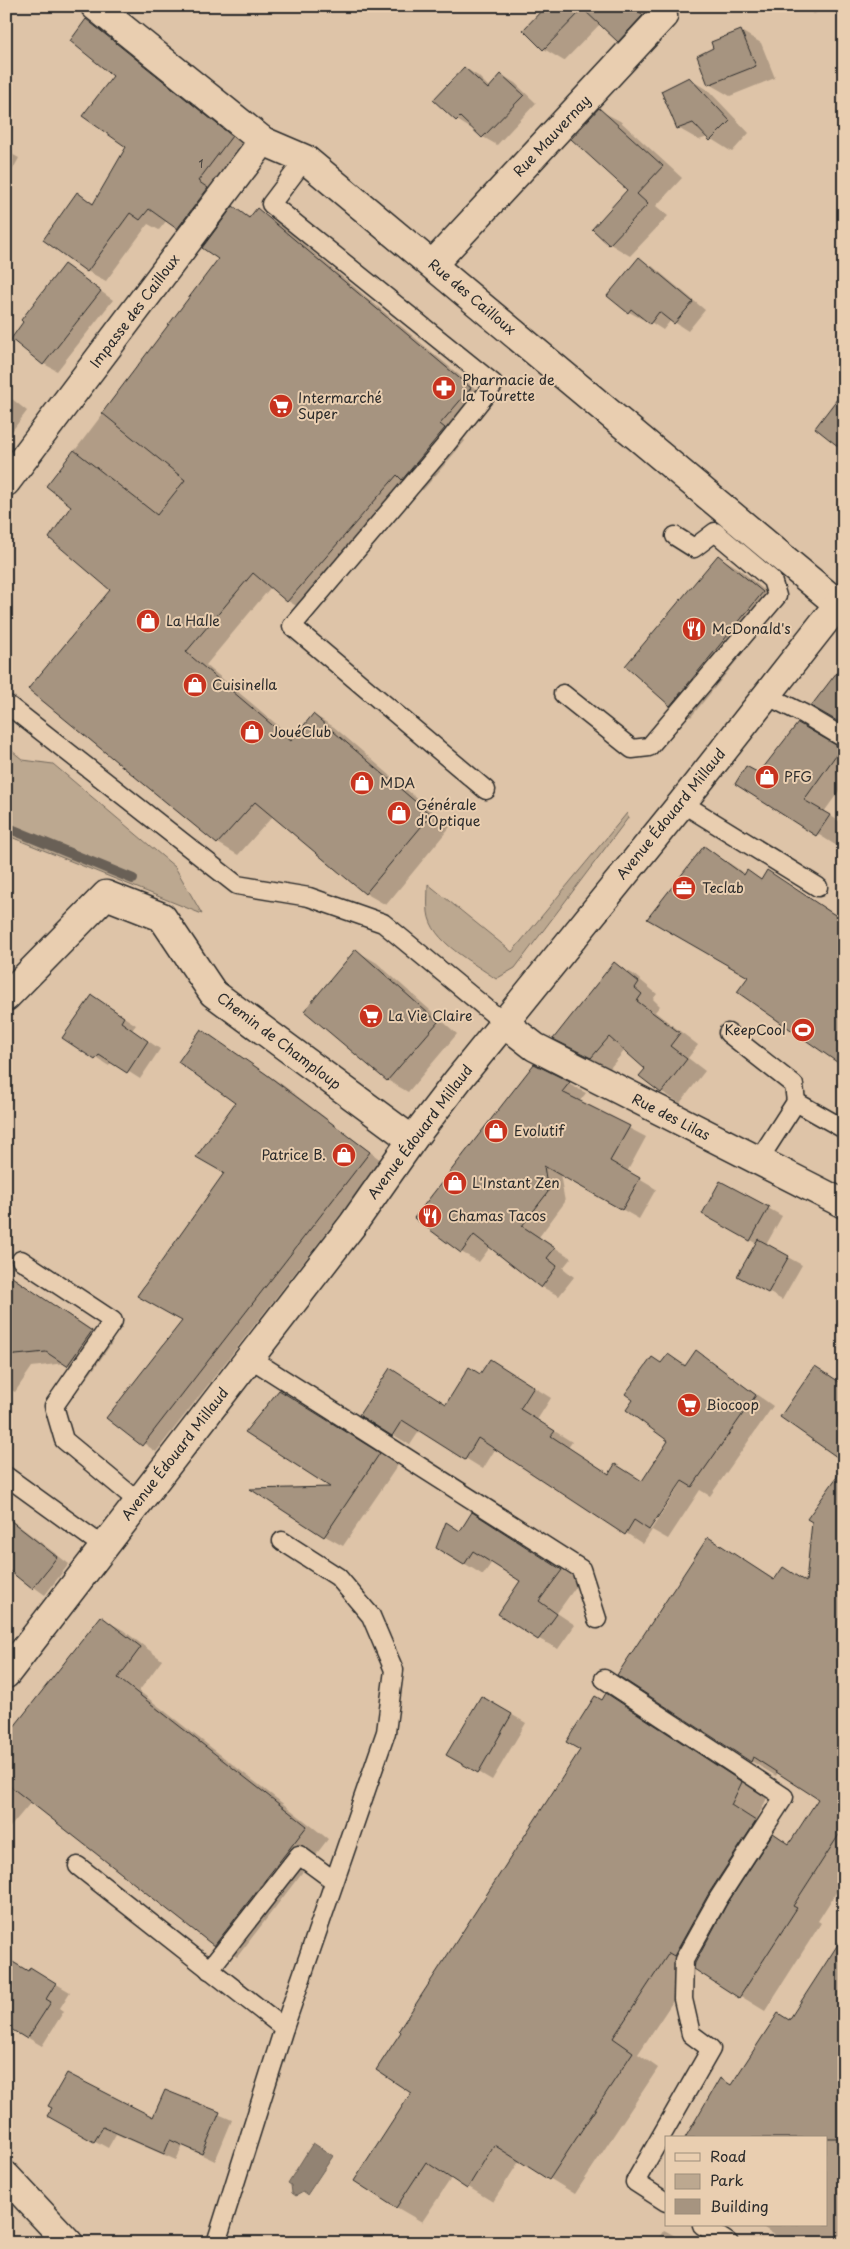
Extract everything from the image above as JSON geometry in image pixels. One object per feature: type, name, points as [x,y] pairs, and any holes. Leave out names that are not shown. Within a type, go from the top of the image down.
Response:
[{"type":"street","name":"Rue des Cailloux","points":[[95,6],[263,140],[305,159],[433,264],[709,498],[841,601]]},
{"type":"street","name":"Rue Mauvernay","points":[[433,264],[665,10]]},
{"type":"street","name":"Impasse des Cailloux","points":[[6,482],[263,140]]},
{"type":"street","name":"Avenue Édouard Millaud","points":[[6,1674],[353,1224],[412,1140],[503,1022],[682,803],[841,601]]},
{"type":"street","name":"Chemin de Champloup","points":[[6,997],[106,895],[162,917],[213,993],[412,1140]]},
{"type":"street","name":"Rue des Lilas","points":[[503,1022],[535,1047],[844,1204]]},
{"type":"street","points":[[6,2176],[69,2243]]},
{"type":"lane","points":[[305,159],[272,204],[494,384],[444,447],[292,626],[486,790]]},
{"type":"lane","points":[[563,694],[632,749],[649,748],[777,596],[772,580],[715,532],[694,548],[675,536]]},
{"type":"lane","points":[[766,695],[804,714],[844,738]]},
{"type":"lane","points":[[8,704],[237,885],[309,897],[383,923],[503,1022]]},
{"type":"lane","points":[[682,803],[818,887]]},
{"type":"lane","points":[[728,1033],[794,1085],[796,1102],[758,1161]]},
{"type":"lane","points":[[796,1102],[844,1129]]},
{"type":"lane","points":[[21,1260],[113,1321],[54,1406],[64,1440],[139,1502]]},
{"type":"lane","points":[[250,1358],[581,1569],[597,1619]]},
{"type":"lane","points":[[6,1476],[104,1547]]},
{"type":"lane","points":[[216,2243],[284,2028],[386,1732],[394,1670],[371,1616],[338,1577],[282,1541]]},
{"type":"lane","points":[[604,1680],[784,1797],[718,1900],[684,1960],[683,1999],[691,2034],[711,2049],[635,2182],[665,2201]]},
{"type":"lane","points":[[209,1970],[298,1855],[334,1880]]},
{"type":"lane","points":[[78,1866],[284,2028]]},
{"type":"lane","points":[[704,2226],[729,2243]]},
{"type":"green space","points":[[6,746],[23,760],[53,764],[175,867],[202,914],[6,835]]},
{"type":"green space","points":[[627,813],[628,818],[515,968],[496,979],[454,950],[437,933],[431,923],[428,912],[428,884],[512,952]]},
{"type":"shaded area","points":[[313,2143],[333,2156],[307,2195],[303,2192],[296,2196],[292,2193],[291,2185],[288,2183]]},
{"type":"building","points":[[546,6],[633,6],[643,15],[618,42],[583,9],[543,50],[523,30]]},
{"type":"building","points":[[86,19],[232,136],[198,181],[208,188],[177,229],[149,209],[140,220],[130,213],[87,272],[43,240],[77,192],[93,204],[126,147],[82,116],[113,76],[70,41]]},
{"type":"building","points":[[741,30],[756,66],[708,85],[697,56],[713,48],[711,42]]},
{"type":"building","points":[[464,67],[488,89],[501,74],[524,95],[482,138],[460,117],[456,121],[433,100]]},
{"type":"building","points":[[689,77],[730,121],[710,141],[693,123],[677,129],[661,91]]},
{"type":"building","points":[[599,108],[663,166],[637,194],[648,204],[609,245],[592,229],[627,190],[571,139]]},
{"type":"building","points":[[233,206],[249,218],[257,208],[471,388],[440,424],[445,428],[402,480],[397,475],[287,602],[253,573],[186,652],[291,741],[313,714],[431,815],[365,894],[255,802],[217,844],[28,689],[110,590],[49,538],[71,506],[46,486],[74,450],[157,515],[185,480],[102,413],[218,259],[202,248]]},
{"type":"building","points":[[639,257],[693,302],[674,324],[659,312],[650,324],[631,309],[628,313],[607,296]]},
{"type":"building","points":[[64,264],[101,291],[43,365],[11,339],[23,322],[21,320]]},
{"type":"building","points":[[844,390],[844,451],[815,428]]},
{"type":"building","name":"McDonald's","points":[[718,555],[763,592],[670,706],[625,666]]},
{"type":"building","points":[[844,663],[844,725],[811,706]]},
{"type":"building","points":[[798,723],[841,748],[804,800],[830,815],[816,836],[735,784],[746,766],[759,773]]},
{"type":"building","points":[[704,846],[744,875],[747,870],[761,880],[767,870],[844,921],[844,1067],[737,992],[748,977],[647,919]]},
{"type":"building","name":"La Vie Claire","points":[[356,949],[438,1022],[387,1081],[304,1011]]},
{"type":"building","points":[[614,962],[639,982],[635,988],[642,994],[637,1001],[680,1033],[670,1046],[687,1059],[661,1093],[639,1076],[645,1069],[609,1037],[591,1058],[553,1039]]},
{"type":"building","points":[[92,995],[124,1017],[121,1022],[148,1041],[127,1073],[99,1055],[95,1060],[62,1038]]},
{"type":"building","points":[[201,1029],[266,1074],[370,1152],[142,1446],[106,1418],[182,1321],[137,1296],[224,1173],[196,1157],[235,1103],[178,1062]]},
{"type":"building","points":[[534,1064],[570,1082],[562,1092],[630,1126],[610,1161],[640,1178],[622,1210],[544,1166],[548,1192],[522,1226],[555,1248],[547,1258],[557,1266],[541,1288],[474,1235],[461,1253],[414,1218]]},
{"type":"building","points":[[720,1181],[769,1207],[750,1241],[702,1214]]},
{"type":"building","points":[[758,1239],[789,1256],[768,1293],[737,1276]]},
{"type":"building","points":[[6,1273],[92,1331],[67,1366],[46,1352],[6,1356]]},
{"type":"building","points":[[696,1350],[756,1395],[692,1487],[682,1481],[649,1530],[634,1520],[625,1535],[478,1438],[465,1460],[402,1420],[392,1436],[359,1415],[390,1368],[446,1404],[469,1367],[480,1374],[490,1359],[534,1387],[520,1409],[555,1431],[551,1436],[609,1474],[615,1464],[642,1481],[668,1441],[626,1410],[633,1400],[625,1394],[652,1357],[661,1363],[668,1354],[685,1366]]},
{"type":"building","points":[[815,1366],[844,1385],[844,1462],[780,1417]]},
{"type":"building","points":[[279,1390],[380,1453],[324,1537],[250,1489],[330,1487],[245,1432]]},
{"type":"building","points":[[844,1467],[844,1827],[793,1906],[797,1908],[739,1998],[694,1969],[695,1963],[727,1904],[773,1833],[789,1844],[818,1799],[753,1757],[751,1762],[617,1675],[708,1537],[774,1580],[783,1567],[806,1582],[812,1522],[807,1519]]},
{"type":"building","points":[[472,1512],[562,1570],[539,1601],[557,1614],[538,1640],[498,1614],[520,1581],[473,1551],[464,1565],[436,1548],[446,1522],[460,1531]]},
{"type":"building","points":[[6,1517],[57,1557],[32,1589],[6,1568]]},
{"type":"building","points":[[101,1616],[141,1647],[118,1678],[307,1826],[214,1946],[6,1783],[6,1737]]},
{"type":"building","points":[[606,1693],[742,1782],[731,1805],[756,1821],[709,1893],[674,1956],[669,1953],[613,2038],[633,2052],[549,2180],[494,2145],[467,2189],[426,2162],[396,2208],[354,2181],[411,2093],[376,2070],[401,2032],[399,2030],[580,1750],[566,1742],[595,1696],[602,1700]]},
{"type":"building","points":[[481,1696],[512,1714],[478,1773],[446,1755]]},
{"type":"building","points":[[844,1935],[844,2138],[828,2138],[828,2136],[686,2136],[720,2078],[731,2085],[778,2013],[789,2020]]},
{"type":"building","points":[[6,1958],[28,1971],[30,1967],[56,1983],[46,1999],[51,2002],[27,2039],[6,2026]]},
{"type":"building","points":[[67,2073],[153,2117],[165,2090],[220,2112],[202,2154],[170,2140],[164,2154],[103,2127],[94,2142],[47,2116],[52,2108],[48,2106]]},
{"type":"waterway","points":[[6,827],[133,879]]},
{"type":"place","name":"Pharmacie de la Tourette","points":[[444,388]]},
{"type":"place","name":"Intermarché Super","points":[[281,406]]},
{"type":"place","name":"La Halle","points":[[148,621]]},
{"type":"place","name":"McDonald's","points":[[694,629]]},
{"type":"place","name":"Cuisinella","points":[[195,685]]},
{"type":"place","name":"JouéClub","points":[[252,732]]},
{"type":"place","name":"PFG","points":[[767,777]]},
{"type":"place","name":"MDA","points":[[362,783]]},
{"type":"place","name":"Générale d'Optique","points":[[399,813]]},
{"type":"place","name":"Teclab","points":[[684,888]]},
{"type":"place","name":"La Vie Claire","points":[[371,1016]]},
{"type":"place","name":"KeepCool","points":[[803,1030]]},
{"type":"place","name":"Evolutif","points":[[496,1131]]},
{"type":"place","name":"Patrice B.","points":[[344,1155]]},
{"type":"place","name":"L'Instant Zen","points":[[455,1183]]},
{"type":"place","name":"Chamas Tacos","points":[[430,1216]]},
{"type":"place","name":"Biocoop","points":[[689,1405]]}]
